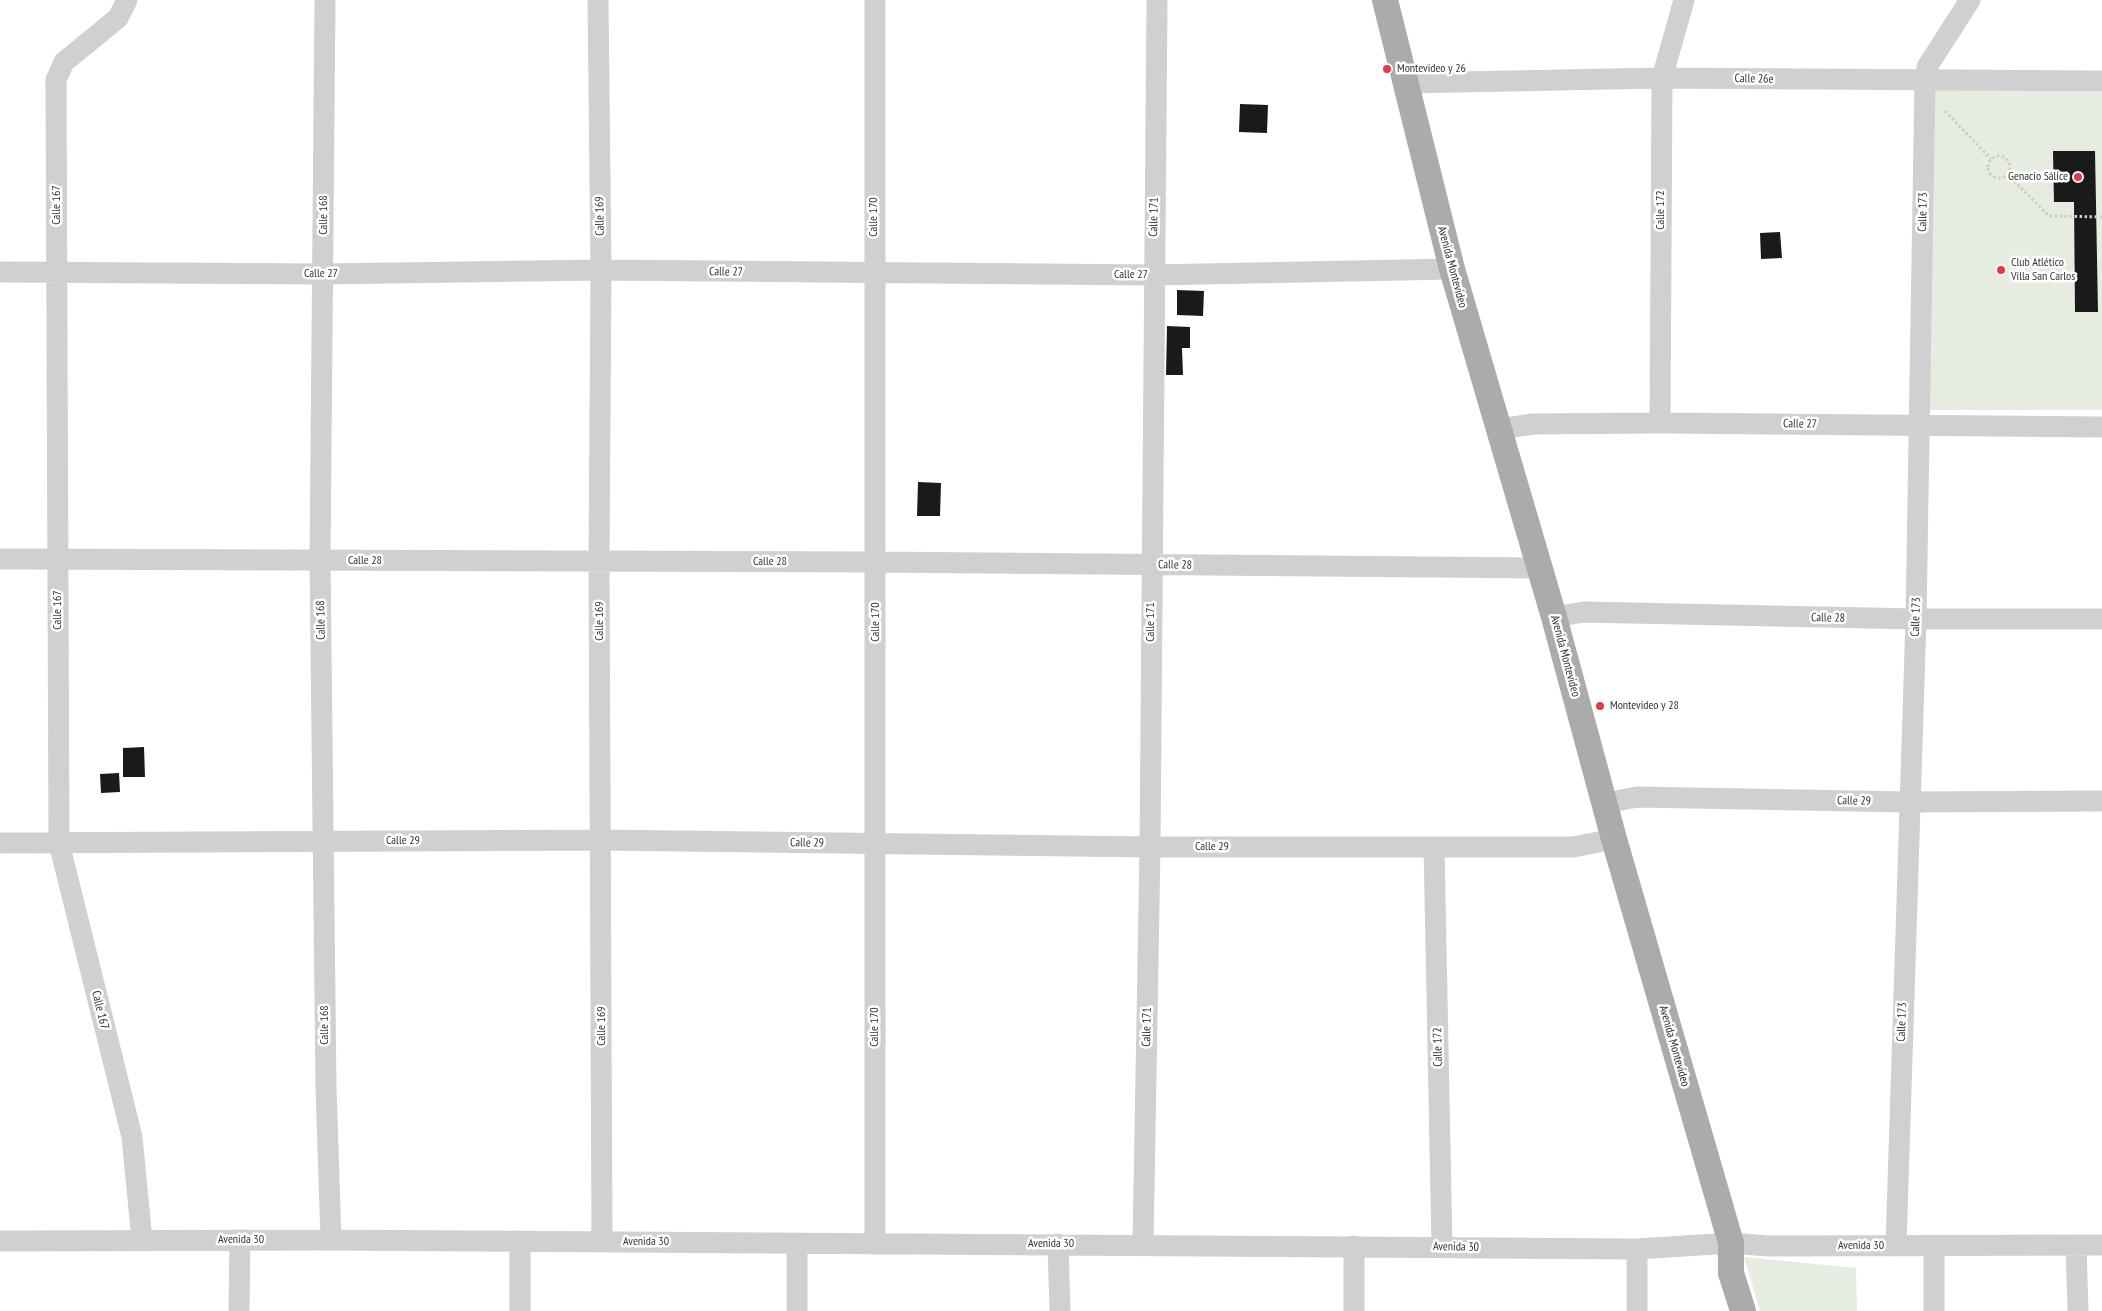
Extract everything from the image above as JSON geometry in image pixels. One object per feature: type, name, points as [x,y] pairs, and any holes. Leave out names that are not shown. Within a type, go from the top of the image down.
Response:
[{"type":"main road","name":"Avenida Montevideo","points":[[1385,0],[1407,82],[1452,269],[1540,568],[1606,803],[1614,839],[1731,1243],[1731,1273],[1743,1311]]},
{"type":"street","name":"Calle 167","points":[[127,0],[118,18],[64,62],[56,80],[59,843],[132,1137],[142,1240]]},
{"type":"street","name":"Calle 168","points":[[326,0],[320,561],[325,842],[326,1088],[331,1240]]},
{"type":"street","name":"Calle 169","points":[[598,0],[602,1242]]},
{"type":"street","name":"Calle 170","points":[[875,0],[873,274],[876,562],[875,1244]]},
{"type":"street","name":"Calle 171","points":[[1143,1245],[1150,847],[1153,275],[1157,0]]},
{"type":"street","name":"Calle 172","points":[[1660,423],[1662,78],[1684,0]]},
{"type":"street","name":"Calle 173","points":[[1896,1246],[1916,620],[1925,81],[1927,67],[1970,0]]},
{"type":"street","name":"Calle 26e","points":[[1407,82],[1662,78],[2102,81]]},
{"type":"street","name":"Calle 27","points":[[0,272],[324,274],[600,270],[873,274],[1153,275],[1452,269]]},
{"type":"street","name":"Calle 27","points":[[1499,429],[1533,424],[1660,423],[2102,427]]},
{"type":"street","name":"Calle 28","points":[[0,559],[876,562],[1540,568]]},
{"type":"street","name":"Calle 28","points":[[1554,617],[1584,612],[1916,620],[2102,619]]},
{"type":"street","name":"Calle 29","points":[[1606,803],[1637,797],[1909,802],[2102,802]]},
{"type":"street","name":"Calle 29","points":[[0,843],[601,840],[1150,847],[1573,847],[1614,839]]},
{"type":"street","name":"Calle 172","points":[[1434,847],[1442,1247]]},
{"type":"street","points":[[239,1311],[240,1240]]},
{"type":"street","name":"Avenida 30","points":[[0,1241],[331,1240],[1637,1249],[1731,1243],[1768,1246],[2102,1245]]},
{"type":"street","points":[[520,1242],[520,1311]]},
{"type":"street","points":[[796,1311],[797,1243]]},
{"type":"street","points":[[1058,1244],[1060,1311]]},
{"type":"street","points":[[2076,1245],[2078,1311]]},
{"type":"street","points":[[1354,1246],[1354,1311]]},
{"type":"street","points":[[1934,1246],[1934,1311]]},
{"type":"street","points":[[1637,1249],[1637,1311]]},
{"type":"path","points":[[1925,81],[1946,114],[1991,159]]},
{"type":"path","points":[[1999,156],[2007,159],[2010,167],[2007,174],[1999,178],[1991,174],[1988,166],[1991,159],[1999,156]]},
{"type":"path","points":[[2007,174],[2049,216],[2102,217]]},
{"type":"shaded area","name":"Club Atlético Villa San Carlos","points":[[1932,88],[2102,92],[2102,410],[1925,410]]},
{"type":"shaded area","points":[[1744,1257],[1856,1268],[1857,1311],[1760,1311]]},
{"type":"building","points":[[1240,104],[1268,105],[1267,133],[1239,132]]},
{"type":"building","points":[[2053,151],[2095,151],[2098,312],[2075,312],[2074,202],[2054,202]]},
{"type":"building","points":[[1780,232],[1782,258],[1761,259],[1760,233]]},
{"type":"building","points":[[1177,290],[1204,291],[1203,316],[1177,315]]},
{"type":"building","points":[[1167,326],[1190,327],[1190,348],[1182,348],[1183,375],[1166,375]]},
{"type":"building","points":[[918,482],[941,483],[940,516],[917,516]]},
{"type":"building","points":[[144,747],[145,777],[123,777],[123,748]]},
{"type":"building","points":[[119,773],[120,792],[101,793],[100,774]]},
{"type":"place","name":"Montevideo y 26","points":[[1387,69]]},
{"type":"place","name":"Genacio Sálice","points":[[2078,177]]},
{"type":"place","name":"Club Atlético Villa San Carlos","points":[[2001,270]]},
{"type":"place","name":"Montevideo y 28","points":[[1600,706]]}]
